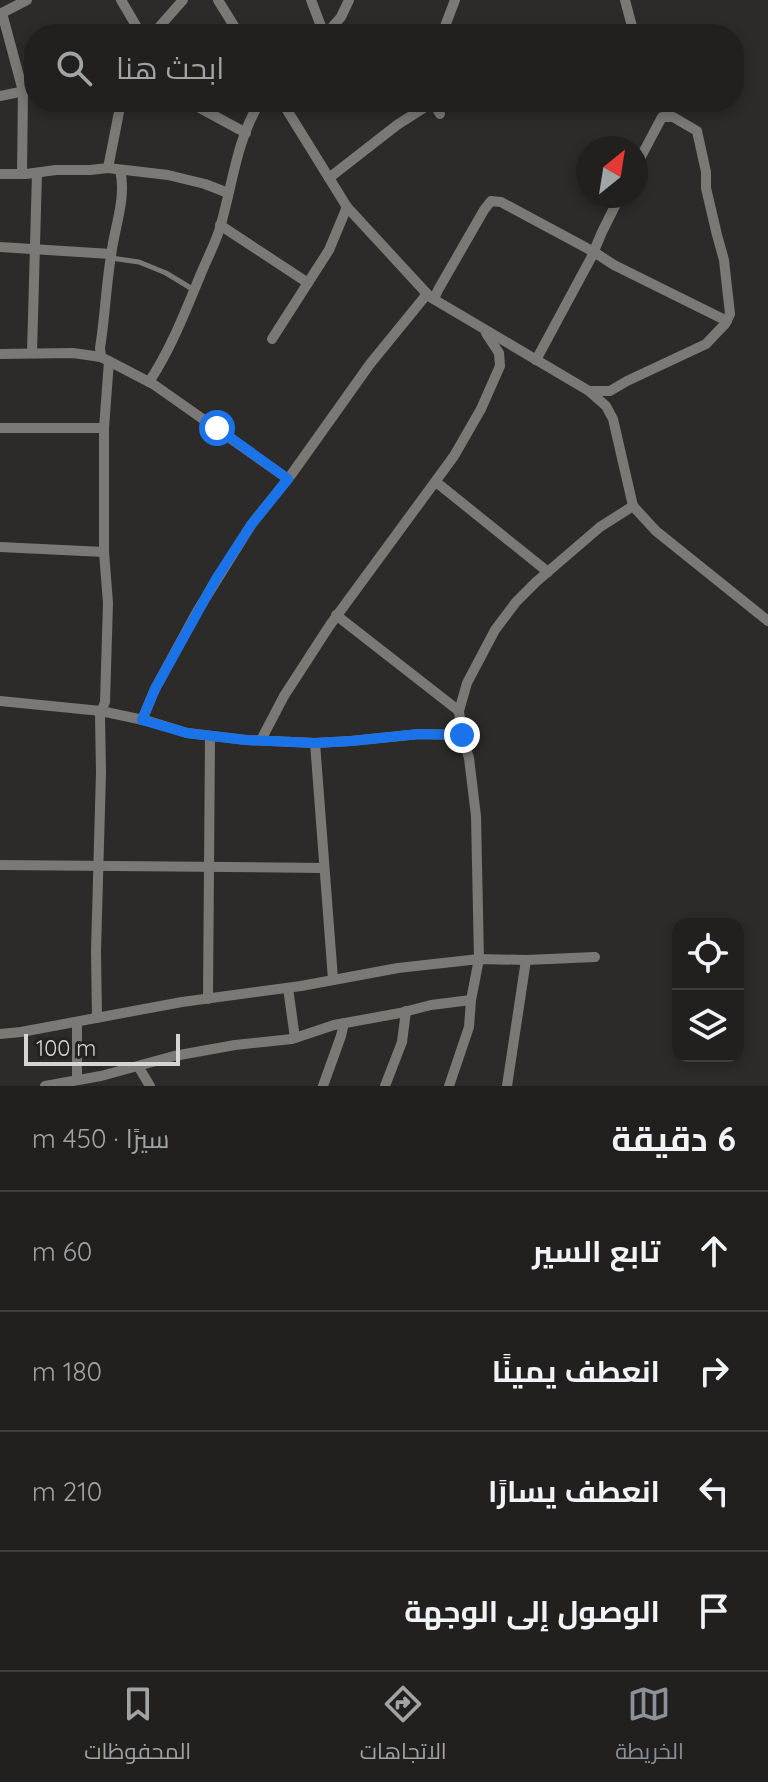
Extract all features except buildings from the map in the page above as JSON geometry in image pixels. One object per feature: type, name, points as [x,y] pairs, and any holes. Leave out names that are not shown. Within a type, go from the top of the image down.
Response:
[{"type":"street","points":[[24,79],[1,13],[27,0]]},
{"type":"street","points":[[121,0],[135,24]]},
{"type":"street","points":[[162,24],[183,0]]},
{"type":"street","points":[[218,0],[233,24]]},
{"type":"street","points":[[311,0],[321,24]]},
{"type":"street","points":[[334,24],[349,0]]},
{"type":"street","points":[[446,24],[455,0]]},
{"type":"street","points":[[625,0],[631,24]]},
{"type":"street","points":[[0,96],[24,91]]},
{"type":"street","points":[[22,174],[26,112]]},
{"type":"street","points":[[108,168],[119,112]]},
{"type":"street","points":[[207,112],[246,133]]},
{"type":"street","points":[[149,382],[168,349],[220,225],[254,112]]},
{"type":"street","points":[[288,112],[347,207],[431,297],[589,391],[606,406],[613,419],[633,506],[656,531],[768,621]]},
{"type":"street","points":[[329,178],[417,112]]},
{"type":"street","points":[[589,391],[610,391],[706,344],[730,314],[724,260],[706,188],[706,172],[697,131],[673,117],[662,117],[648,143]]},
{"type":"street","points":[[0,174],[108,168],[168,175],[228,193]]},
{"type":"street","points":[[97,1018],[100,715],[105,702],[108,603],[104,552],[105,359],[100,348],[110,256],[120,209],[120,170]]},
{"type":"street","points":[[32,353],[37,173]]},
{"type":"street","points":[[142,720],[155,689],[216,579],[251,525],[288,479],[370,364],[438,290],[491,201],[501,202],[673,296],[727,321]]},
{"type":"street","points":[[272,339],[329,250],[347,207]]},
{"type":"street","points":[[536,360],[614,208]]},
{"type":"street","points":[[220,225],[308,283]]},
{"type":"street","points":[[0,247],[110,256]]},
{"type":"street","points":[[261,740],[284,696],[336,615],[436,482],[481,409],[500,366],[499,353],[483,328]]},
{"type":"street","points":[[0,354],[73,353],[105,359],[149,382],[288,479]]},
{"type":"street","points":[[0,428],[104,428]]},
{"type":"street","points":[[436,482],[548,572]]},
{"type":"street","points":[[449,1086],[469,1027],[479,959],[476,816],[459,711],[467,683],[495,630],[516,602],[600,527],[633,506]]},
{"type":"street","points":[[0,547],[104,552]]},
{"type":"street","points":[[336,615],[459,711]]},
{"type":"street","points":[[0,701],[101,711],[187,733],[246,740],[315,743],[419,734],[462,735]]},
{"type":"street","points":[[208,999],[210,736]]},
{"type":"street","points":[[315,743],[333,979]]},
{"type":"street","points":[[0,865],[324,868]]},
{"type":"street","points":[[0,1034],[398,968],[479,959],[595,957]]},
{"type":"street","points":[[507,1086],[526,960]]},
{"type":"street","points":[[288,988],[295,1038]]},
{"type":"street","points":[[45,1086],[77,1080],[90,1082],[174,1056],[295,1038],[344,1023],[471,1000]]},
{"type":"street","points":[[385,1086],[402,1042],[406,1011]]},
{"type":"street","points":[[77,1022],[77,1080]]},
{"type":"street","points":[[323,1086],[344,1023]]},
{"type":"street","points":[[138,1066],[150,1086]]},
{"type":"lane","points":[[110,256],[139,262],[166,273],[194,290]]},
{"type":"route","points":[[217,428],[288,479],[251,525],[216,579],[155,689],[142,720],[187,733],[246,740],[315,743],[419,734],[462,735]]}]
